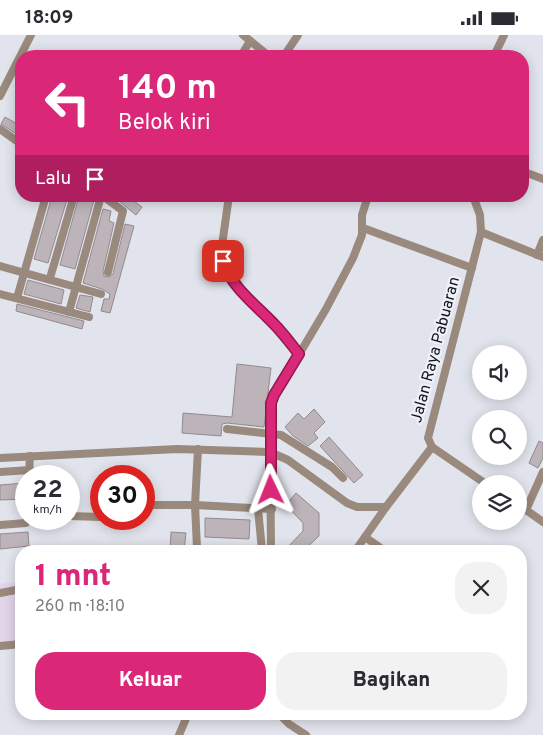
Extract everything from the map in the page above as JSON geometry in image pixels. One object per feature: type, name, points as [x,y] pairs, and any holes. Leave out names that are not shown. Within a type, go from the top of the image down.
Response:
[{"type":"street","points":[[23,50],[31,35]]},
{"type":"street","points":[[288,50],[298,35]]},
{"type":"street","points":[[497,50],[504,35]]},
{"type":"street","points":[[246,38],[261,50]]},
{"type":"street","points":[[0,96],[15,66]]},
{"type":"street","points":[[0,129],[15,139]]},
{"type":"street","points":[[529,174],[543,179]]},
{"type":"street","points":[[16,298],[44,202]]},
{"type":"street","points":[[50,278],[72,202]]},
{"type":"street","points":[[69,312],[100,202]]},
{"type":"street","points":[[108,272],[123,211],[110,202]]},
{"type":"street","points":[[229,202],[221,252],[226,270],[242,292],[274,324],[299,354]]},
{"type":"street","points":[[271,545],[270,433],[272,399],[353,258],[363,228],[362,215],[366,202]]},
{"type":"street","name":"Jalan Raya Pabuaran","points":[[473,475],[432,447],[428,432],[456,337],[481,232],[480,215],[475,202]]},
{"type":"street","points":[[363,228],[472,268]]},
{"type":"street","points":[[481,232],[540,256],[543,240]]},
{"type":"street","points":[[0,266],[50,278],[101,294]]},
{"type":"street","points":[[0,294],[89,317]]},
{"type":"street","points":[[228,429],[270,433],[285,438],[332,467],[343,478]]},
{"type":"street","points":[[360,545],[432,447]]},
{"type":"street","points":[[0,458],[110,451],[198,449],[270,452],[288,460],[347,503],[357,507],[386,507]]},
{"type":"street","points":[[197,545],[195,505],[198,449]]},
{"type":"street","points":[[30,456],[30,465]]},
{"type":"street","points":[[0,472],[15,472]]},
{"type":"street","points":[[527,508],[543,472]]},
{"type":"street","points":[[155,505],[272,509]]},
{"type":"street","points":[[258,509],[262,545]]},
{"type":"street","points":[[527,511],[543,522]]},
{"type":"street","points":[[0,525],[15,524]]},
{"type":"street","points":[[366,537],[377,545]]},
{"type":"street","points":[[0,593],[15,590]]},
{"type":"street","points":[[0,646],[15,645]]},
{"type":"street","points":[[179,735],[185,720]]},
{"type":"street","points":[[285,720],[306,735]]},
{"type":"shaded area","points":[[15,582],[15,644],[0,645],[0,584]]},
{"type":"building","points":[[5,117],[15,123],[15,133],[1,124]]},
{"type":"building","points":[[50,202],[66,202],[48,263],[34,259]]},
{"type":"building","points":[[77,202],[93,202],[75,269],[60,265]]},
{"type":"building","points":[[120,202],[135,202],[142,207],[136,215]]},
{"type":"building","points":[[103,209],[111,211],[109,221],[114,223],[103,271],[104,276],[109,277],[113,274],[125,224],[134,226],[110,313],[101,311],[104,299],[109,299],[110,294],[102,289],[83,283]]},
{"type":"building","points":[[28,280],[64,290],[61,304],[24,294]]},
{"type":"building","points":[[80,295],[93,297],[90,312],[76,308]]},
{"type":"building","points":[[17,304],[84,321],[82,329],[16,311]]},
{"type":"building","points":[[237,364],[271,368],[264,427],[227,423],[222,424],[221,436],[182,433],[183,413],[232,417]]},
{"type":"building","points":[[314,409],[325,422],[314,433],[318,438],[308,446],[293,436],[285,427],[298,413],[304,419]]},
{"type":"building","points":[[329,437],[363,475],[354,483],[320,446]]},
{"type":"building","points":[[539,441],[543,443],[543,458],[538,468],[529,463]]},
{"type":"building","points":[[15,484],[15,499],[0,500],[0,485]]},
{"type":"building","points":[[296,493],[319,513],[319,536],[309,545],[290,545],[303,531],[303,523],[286,505]]},
{"type":"building","points":[[205,518],[250,520],[249,539],[205,537]]},
{"type":"building","points":[[28,532],[29,545],[15,545],[15,547],[0,549],[0,534]]},
{"type":"building","points":[[171,532],[186,533],[185,545],[170,545]]},
{"type":"route","points":[[223,261],[229,276],[242,292],[274,324],[299,354],[271,403],[271,490]]}]
